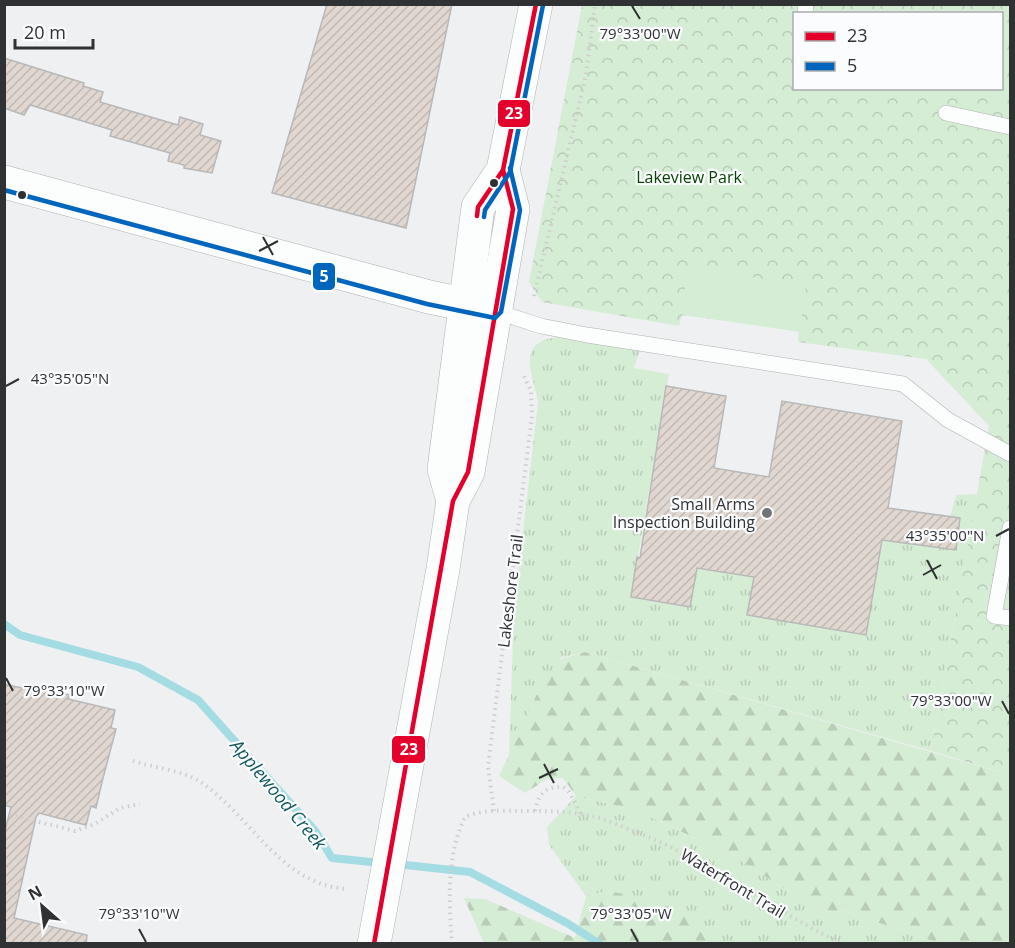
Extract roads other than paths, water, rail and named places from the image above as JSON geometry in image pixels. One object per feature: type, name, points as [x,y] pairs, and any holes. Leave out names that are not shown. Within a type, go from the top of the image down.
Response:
[{"type":"main road","points":[[374,944],[453,501],[468,472],[479,308],[513,209],[503,170],[536,4]]},
{"type":"main road","points":[[4,182],[429,297],[479,308]]},
{"type":"lane","points":[[946,113],[1011,128]]},
{"type":"lane","points":[[479,308],[541,326],[587,335],[903,384],[948,420],[1011,454]]},
{"type":"lane","points":[[1011,528],[994,616],[1011,618]]},
{"type":"waterway","name":"Applewood Creek","points":[[4,624],[20,635],[138,667],[198,700],[316,832],[332,858],[381,863]]},
{"type":"waterway","name":"Applewood Creek","points":[[396,864],[470,872],[567,923],[600,944]]},
{"type":"place","name":"Small Arms Inspection Building","points":[[767,513]]},
{"type":"park label","name":"Lakeview Park","points":[[689,177]]}]
